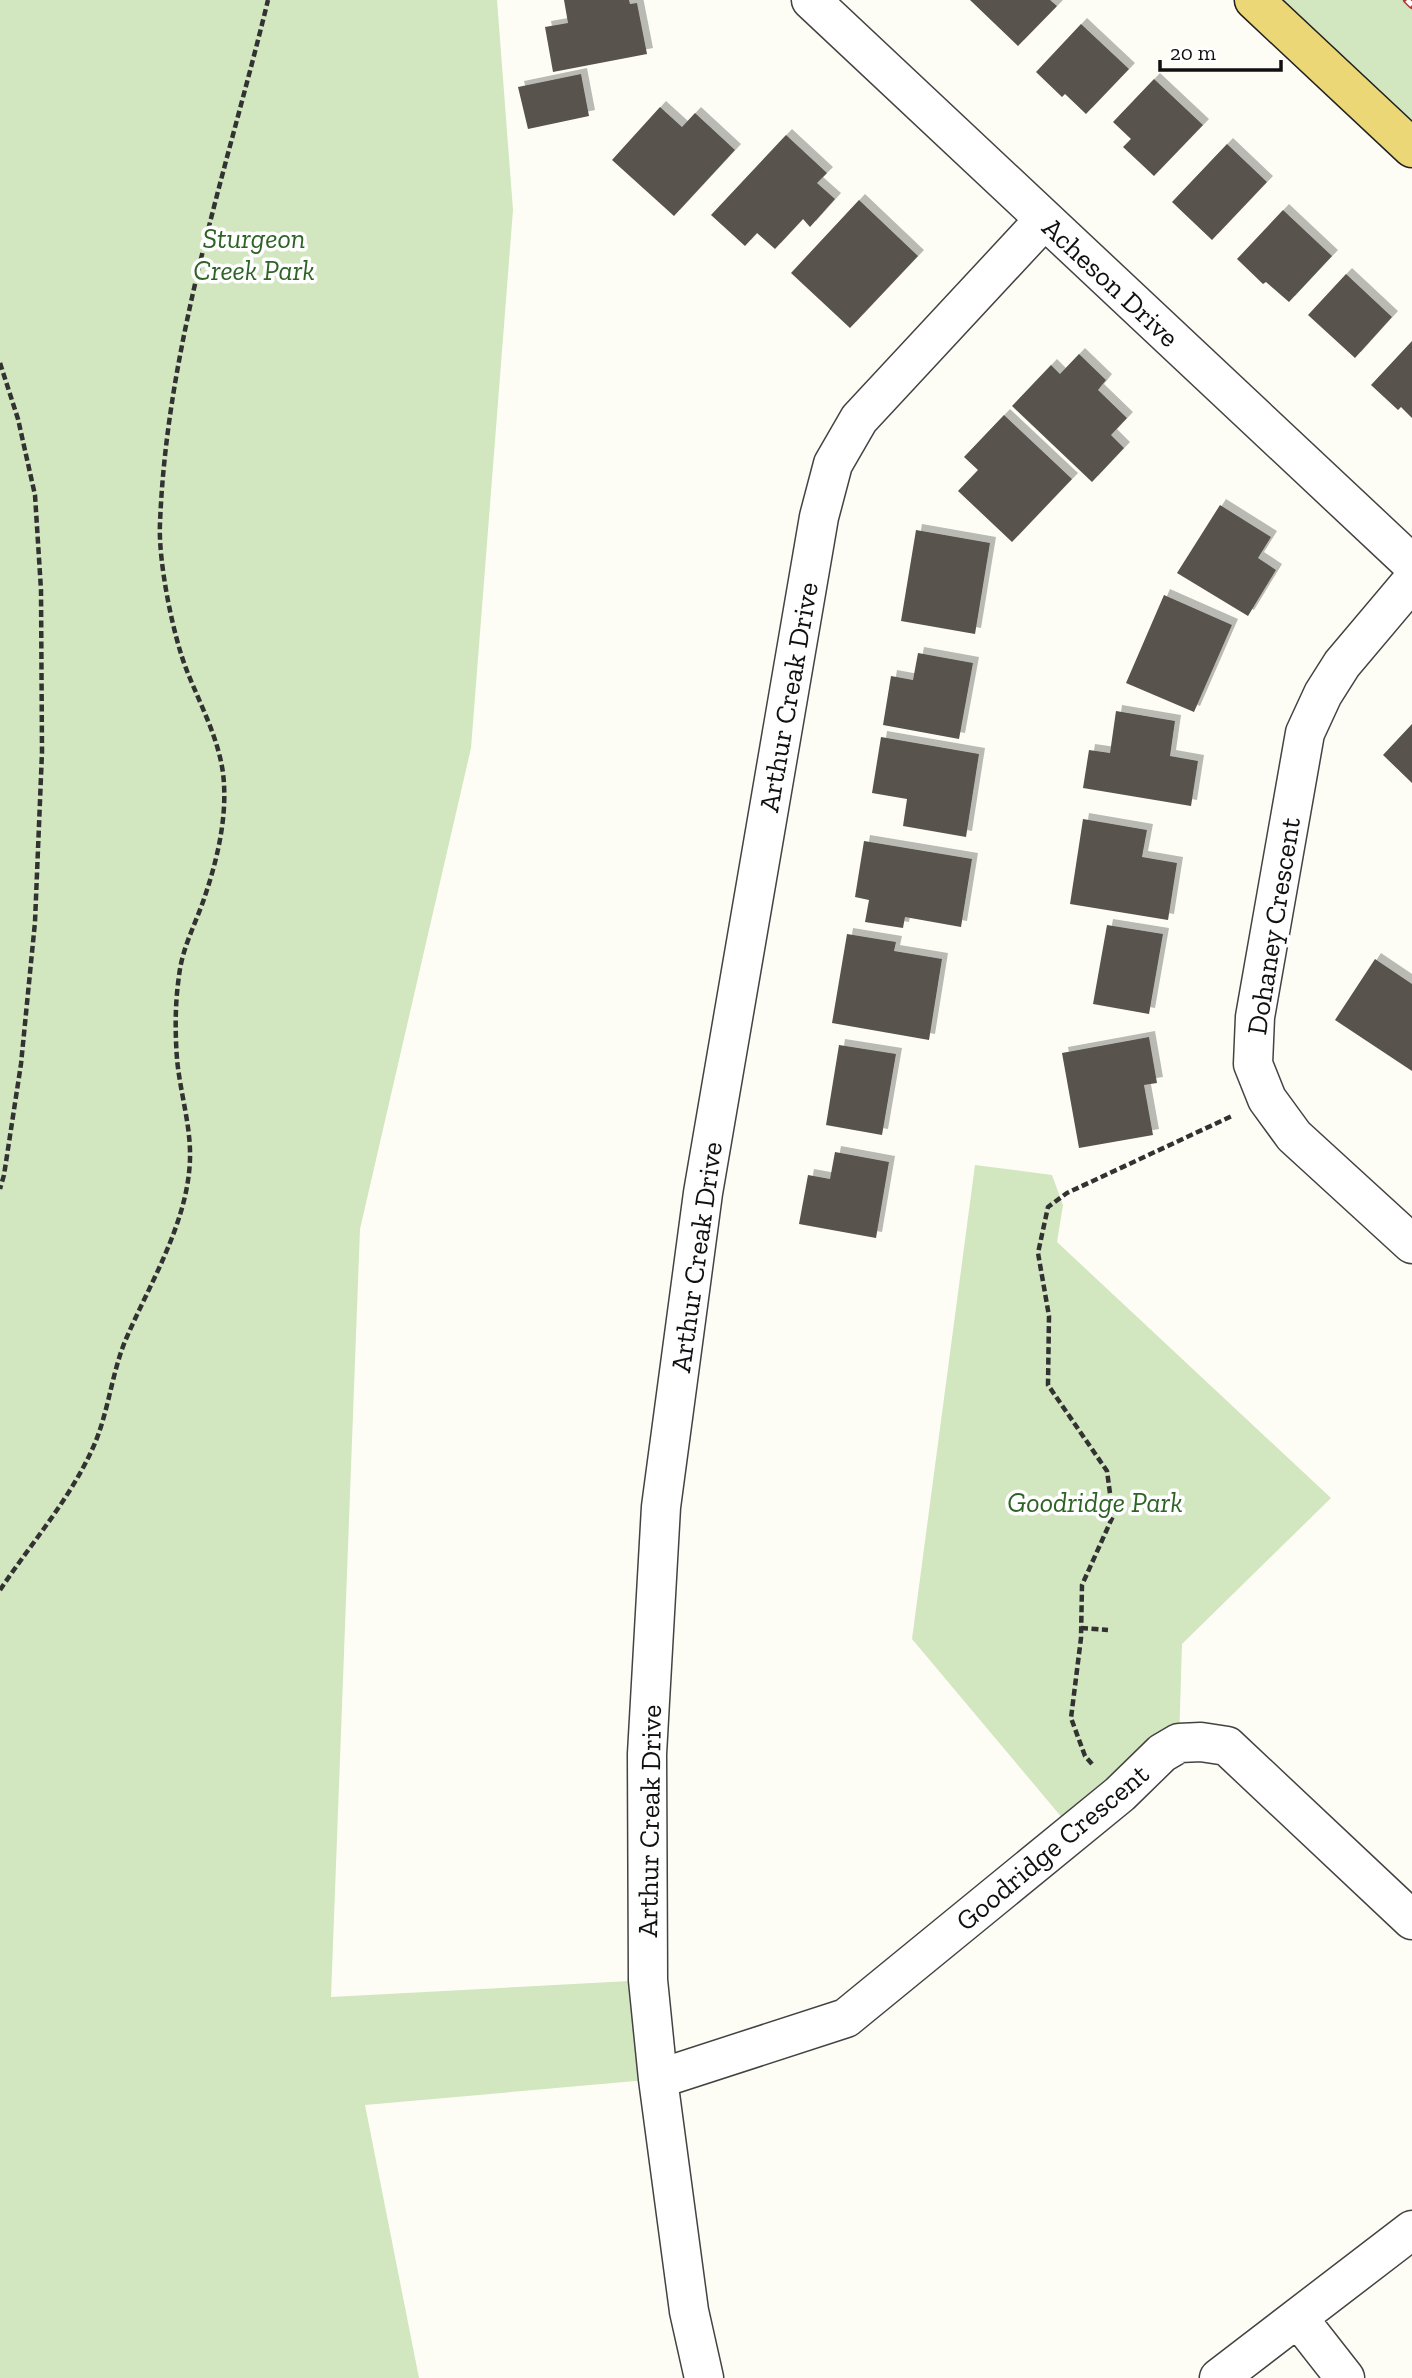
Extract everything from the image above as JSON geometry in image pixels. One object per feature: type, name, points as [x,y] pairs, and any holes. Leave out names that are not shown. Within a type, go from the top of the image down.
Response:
[{"type":"main road","points":[[1254,0],[1412,148]]},
{"type":"street","name":"Acheson Drive","points":[[811,0],[1412,564]]},
{"type":"street","name":"Arthur Creak Drive","points":[[704,2378],[689,2311],[658,2079],[648,1980],[647,1754],[661,1507],[703,1193],[818,517],[833,464],[859,419],[1044,220]]},
{"type":"street","name":"Dohaney Crescent","points":[[1412,581],[1342,664],[1305,733],[1255,1017],[1253,1064],[1267,1099],[1294,1136],[1412,1244]]},
{"type":"street","name":"Goodridge Crescent","points":[[658,2079],[846,2018],[1120,1794],[1162,1753],[1179,1743],[1201,1742],[1227,1746],[1412,1920]]},
{"type":"street","points":[[1219,2378],[1412,2230]]},
{"type":"street","points":[[1298,2318],[1345,2378]]},
{"type":"path","points":[[0,1590],[75,1481],[94,1443],[124,1345],[186,1197],[190,1155],[177,1058],[176,1009],[179,971],[214,864],[224,817],[223,773],[214,738],[180,653],[166,584],[159,528],[167,443],[202,247],[268,0]]},
{"type":"path","points":[[0,363],[18,419],[35,495],[41,590],[42,752],[34,934],[21,1064],[0,1189]]},
{"type":"path","points":[[1120,1794],[1085,1756],[1071,1718],[1081,1628],[1082,1585],[1113,1516],[1107,1471],[1048,1385],[1049,1316],[1038,1253],[1048,1207],[1067,1193],[1267,1099]]},
{"type":"path","points":[[1081,1628],[1108,1630]]},
{"type":"green space","name":"Sturgeon Creek Park","points":[[0,0],[497,0],[513,210],[471,748],[360,1229],[331,1997],[648,1980],[658,2079],[365,2105],[419,2378],[0,2378]]},
{"type":"green space","points":[[1254,0],[1412,0],[1412,148]]},
{"type":"green space","name":"Goodridge Park","points":[[975,1165],[1052,1175],[1063,1205],[1057,1242],[1331,1498],[1182,1644],[1179,1743],[1074,1832],[912,1639]]},
{"type":"building","points":[[564,0],[629,0],[630,4],[637,3],[647,54],[553,72],[545,27],[568,23]]},
{"type":"building","points":[[970,0],[1050,0],[1057,6],[1018,46]]},
{"type":"building","points":[[1081,24],[1129,69],[1086,114],[1065,94],[1062,97],[1036,72]]},
{"type":"building","points":[[581,74],[589,116],[528,129],[518,87]]},
{"type":"building","points":[[1154,79],[1203,125],[1154,176],[1123,147],[1131,139],[1113,122]]},
{"type":"building","points":[[660,107],[682,127],[695,113],[735,150],[674,216],[612,160]]},
{"type":"building","points":[[786,135],[827,173],[817,183],[835,199],[810,227],[803,219],[775,249],[757,233],[745,246],[711,215]]},
{"type":"building","points":[[1227,144],[1267,182],[1212,240],[1172,202]]},
{"type":"building","points":[[859,200],[918,256],[850,328],[791,273]]},
{"type":"building","points":[[1283,210],[1332,256],[1289,302],[1266,282],[1263,284],[1237,259]]},
{"type":"building","points":[[1346,274],[1392,317],[1355,358],[1308,315]]},
{"type":"building","points":[[1412,341],[1412,418],[1401,407],[1398,410],[1371,385]]},
{"type":"building","points":[[1079,354],[1106,380],[1098,390],[1127,418],[1111,435],[1124,448],[1092,482],[1012,406],[1051,365],[1060,374]]},
{"type":"building","points":[[1004,415],[1072,479],[1012,542],[958,491],[978,470],[964,457]]},
{"type":"building","points":[[1220,505],[1271,537],[1258,558],[1276,570],[1248,616],[1177,573]]},
{"type":"building","points":[[916,530],[990,543],[975,634],[901,621]]},
{"type":"building","points":[[1164,595],[1232,625],[1194,712],[1126,683]]},
{"type":"building","points":[[918,653],[973,663],[959,739],[883,725],[891,676],[913,680]]},
{"type":"building","points":[[1116,711],[1175,721],[1170,756],[1198,761],[1191,806],[1083,788],[1089,750],[1110,753]]},
{"type":"building","points":[[1412,724],[1412,783],[1383,755]]},
{"type":"building","points":[[881,737],[979,754],[966,837],[903,826],[907,799],[872,793]]},
{"type":"building","points":[[1083,819],[1147,830],[1142,857],[1177,863],[1168,920],[1070,904]]},
{"type":"building","points":[[864,841],[972,859],[961,927],[905,917],[903,928],[865,922],[869,900],[855,897]]},
{"type":"building","points":[[1107,925],[1163,934],[1149,1014],[1093,1004]]},
{"type":"building","points":[[847,934],[896,942],[894,951],[942,959],[929,1040],[832,1023]]},
{"type":"building","points":[[1375,959],[1412,984],[1412,1071],[1335,1020]]},
{"type":"building","points":[[1149,1037],[1157,1083],[1144,1085],[1153,1135],[1079,1148],[1062,1053]]},
{"type":"building","points":[[839,1045],[896,1054],[882,1135],[826,1125]]},
{"type":"building","points":[[835,1152],[889,1162],[876,1238],[799,1224],[808,1175],[830,1179]]},
{"type":"railway","points":[[1407,0],[1412,5]]}]
